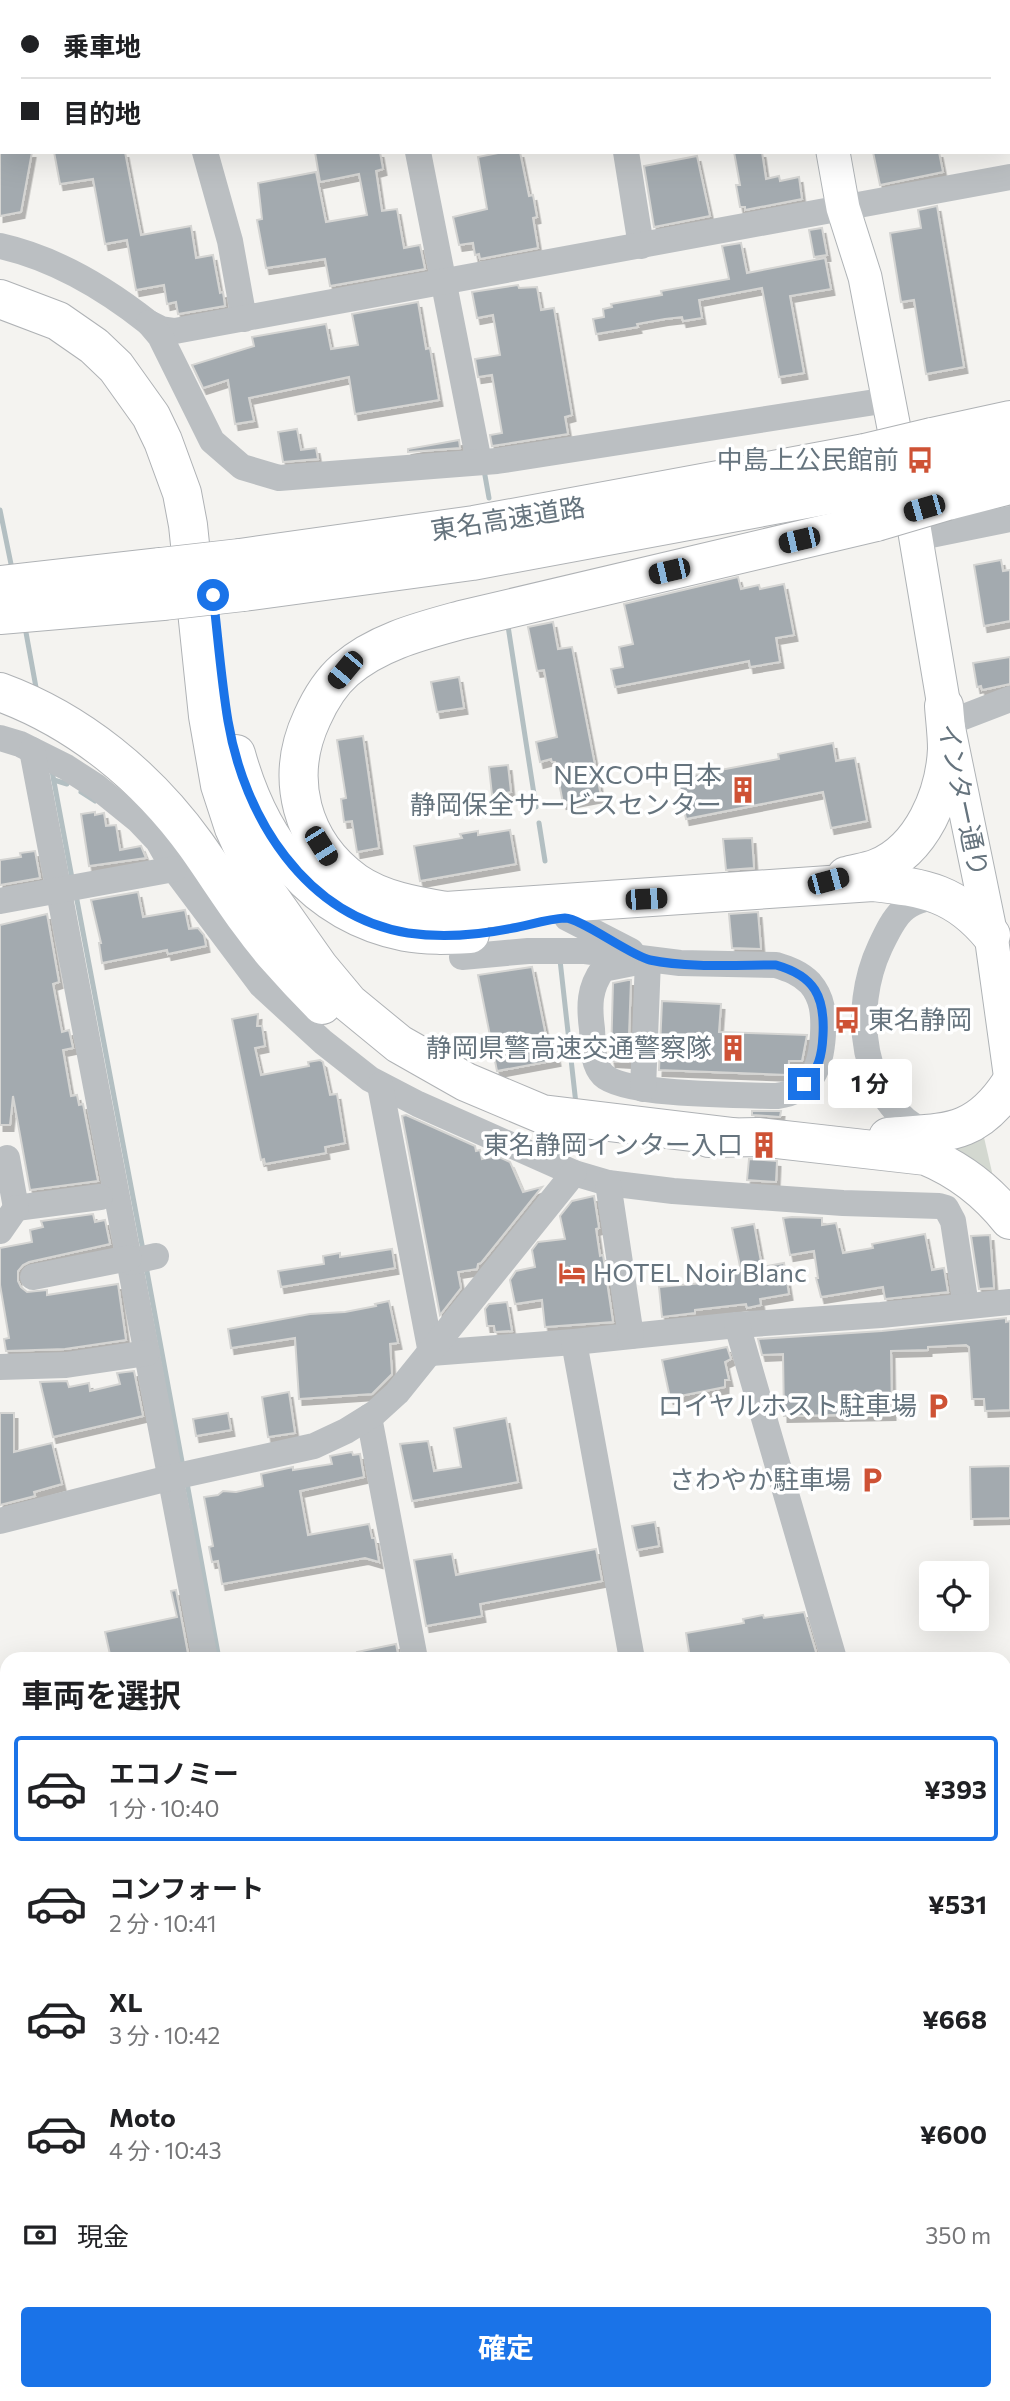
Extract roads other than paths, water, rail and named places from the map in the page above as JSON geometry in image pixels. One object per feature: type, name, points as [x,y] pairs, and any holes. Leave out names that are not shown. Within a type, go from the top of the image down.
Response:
[{"type":"highway","points":[[0,283],[55,302],[93,327],[138,368],[175,421],[194,474],[204,518],[228,723],[243,778],[264,825],[286,861],[312,887],[341,908],[373,923],[407,933],[444,935],[484,934],[671,898]]},
{"type":"highway","points":[[0,299],[58,321],[94,346],[136,392],[155,424],[177,479],[188,525],[208,716],[220,785],[230,817],[257,879],[319,967],[349,1003],[399,1044],[466,1082],[542,1114],[926,1156],[948,1165],[970,1179],[997,1203],[1010,1220]]},
{"type":"highway","name":"東名高速道路","points":[[940,470],[1010,420]]},
{"type":"highway","name":"東名高速道路","points":[[11,592],[162,584],[241,575],[474,526],[871,487],[1010,455]]},
{"type":"highway","points":[[940,470],[1010,485]]},
{"type":"highway","points":[[871,487],[423,631],[376,649],[345,670],[322,697],[306,732],[297,771],[301,804],[311,831],[330,861],[357,884],[413,905],[446,911],[671,898],[873,882],[909,886],[942,896],[957,902],[1001,933]]},
{"type":"highway","points":[[27,704],[71,726],[115,758],[160,801],[195,844],[277,957],[340,1025],[384,1060],[439,1090],[490,1113],[541,1131],[600,1140],[733,1137]]},
{"type":"highway","points":[[803,887],[878,868],[903,852],[921,831],[935,804],[945,766],[946,714]]},
{"type":"highway","points":[[813,1143],[945,1133],[968,1126],[984,1115],[1010,1084]]},
{"type":"main road","points":[[834,154],[854,206]]},
{"type":"main road","points":[[855,154],[854,206],[891,414]]},
{"type":"main road","name":"インター通り","points":[[915,533],[946,714],[1001,933],[1010,1073]]},
{"type":"street","points":[[206,154],[230,241],[244,319]]},
{"type":"street","points":[[418,154],[479,462]]},
{"type":"street","points":[[626,154],[641,246]]},
{"type":"street","points":[[0,246],[48,261],[78,276],[149,323],[161,329],[175,331],[1010,177]]},
{"type":"street","points":[[149,323],[160,336],[212,442],[242,467],[279,478],[479,462],[891,414]]},
{"type":"street","points":[[915,533],[1010,519]]},
{"type":"street","points":[[946,714],[1010,699]]},
{"type":"street","points":[[0,738],[62,765],[97,787],[139,821],[158,841],[174,869],[261,985],[323,1042],[380,1085],[574,1173],[608,1184],[686,1192],[946,1208],[953,1221],[966,1306]]},
{"type":"street","points":[[35,752],[70,889],[137,1259],[147,1353],[179,1476],[204,1652]]},
{"type":"street","points":[[0,901],[174,869]]},
{"type":"street","points":[[928,1134],[911,1126],[896,1111],[879,1085],[865,1042],[863,1009],[869,975],[895,918],[920,899],[942,896]]},
{"type":"street","points":[[568,918],[648,960]]},
{"type":"street","points":[[462,957],[528,951],[585,951],[648,960],[776,965],[791,970],[811,985],[821,1001],[824,1016],[819,1065],[792,1094],[777,1096],[643,1089],[604,1076],[596,1063],[590,995],[595,980],[603,969],[648,960]]},
{"type":"street","points":[[643,1089],[648,960]]},
{"type":"street","points":[[380,1085],[431,1353]]},
{"type":"street","points":[[0,1231],[16,1208],[7,1157]]},
{"type":"street","points":[[0,1521],[179,1476],[314,1447],[369,1417],[397,1392],[431,1353],[574,1173]]},
{"type":"street","points":[[608,1184],[631,1336]]},
{"type":"street","points":[[16,1208],[100,1197]]},
{"type":"street","points":[[33,1277],[137,1259]]},
{"type":"street","points":[[431,1353],[1010,1302]]},
{"type":"street","points":[[737,1325],[832,1652]]},
{"type":"street","points":[[574,1342],[631,1652]]},
{"type":"street","points":[[0,1367],[66,1365],[147,1353]]},
{"type":"street","points":[[369,1417],[414,1652]]},
{"type":"waterway","points":[[484,470],[489,498]]},
{"type":"waterway","points":[[0,510],[12,569]]},
{"type":"waterway","points":[[508,626],[536,807]]},
{"type":"waterway","points":[[25,627],[37,693]]},
{"type":"waterway","points":[[52,771],[72,878]]},
{"type":"waterway","points":[[54,780],[67,784]]},
{"type":"waterway","points":[[81,792],[95,801]]},
{"type":"waterway","points":[[539,823],[545,861]]},
{"type":"waterway","points":[[76,895],[143,1250]]},
{"type":"waterway","points":[[560,960],[576,1104]]},
{"type":"waterway","points":[[146,1266],[183,1467]]},
{"type":"waterway","points":[[187,1483],[218,1652]]},
{"type":"place","name":"中島上公民館前","points":[[920,460]]},
{"type":"place","name":"NEXCO中日本 静岡保全サービスセンター","points":[[743,790]]},
{"type":"place","name":"東名静岡","points":[[847,1020]]},
{"type":"place","name":"静岡県警高速交通警察隊","points":[[733,1048]]},
{"type":"place","name":"東名静岡インター入口","points":[[764,1145]]},
{"type":"place","name":"HOTEL Noir Blanc","points":[[572,1273]]},
{"type":"place","name":"ロイヤルホスト駐車場","points":[[938,1406]]},
{"type":"place","name":"さわやか駐車場","points":[[872,1480]]}]
